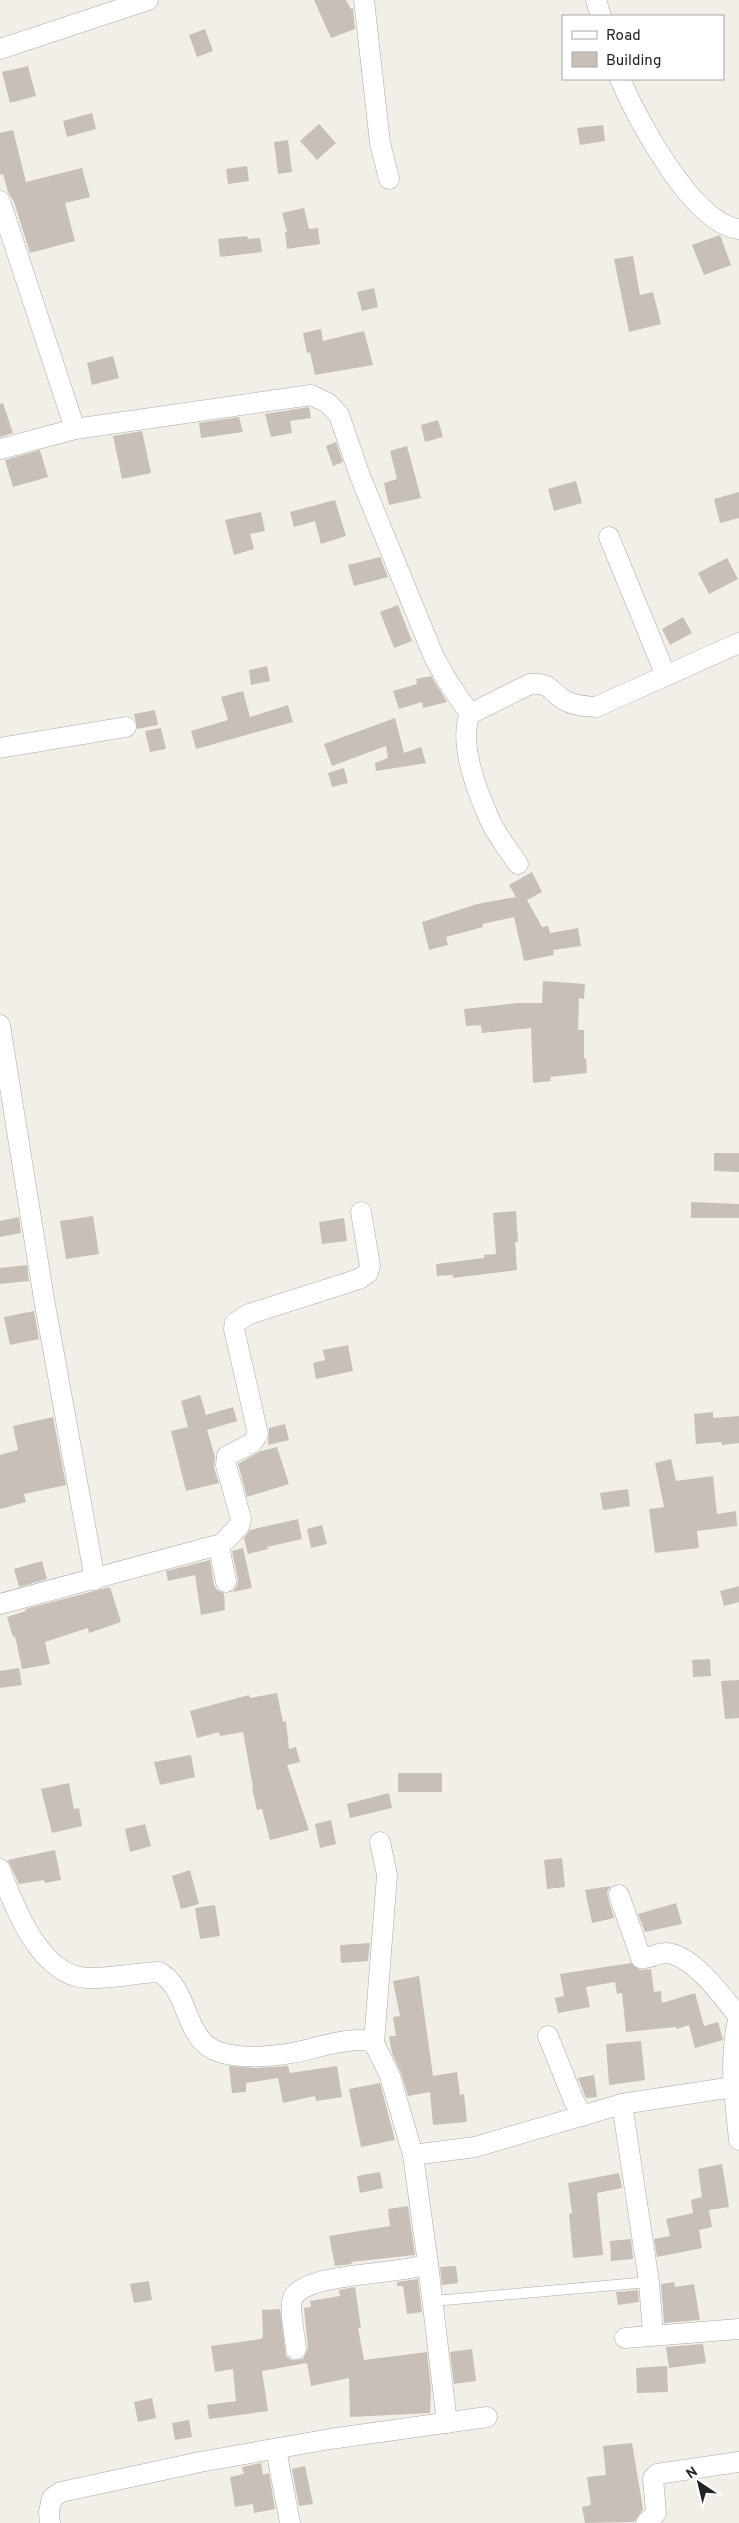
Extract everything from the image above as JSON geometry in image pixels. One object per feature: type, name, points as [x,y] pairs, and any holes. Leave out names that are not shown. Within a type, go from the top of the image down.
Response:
[{"type":"street","points":[[0,49],[148,0]]},
{"type":"street","points":[[364,0],[380,143],[389,179]]},
{"type":"street","points":[[596,0],[601,15]]},
{"type":"street","points":[[620,80],[633,110],[682,186],[701,208],[723,226],[739,229]]},
{"type":"street","points":[[0,201],[75,429]]},
{"type":"street","points":[[0,449],[75,429],[311,396],[328,403],[339,416],[360,476],[434,657],[448,682],[470,714]]},
{"type":"street","points":[[609,537],[666,676]]},
{"type":"street","points":[[518,864],[489,819],[475,779],[465,736],[465,725],[470,714],[530,684],[540,683],[549,686],[564,700],[581,706],[596,707],[739,643]]},
{"type":"street","points":[[0,748],[126,727]]},
{"type":"street","points":[[0,1025],[44,1299],[95,1580]]},
{"type":"street","points":[[218,1548],[239,1526],[241,1519],[226,1465],[227,1456],[252,1443],[258,1434],[234,1329],[235,1324],[249,1314],[359,1279],[368,1273],[370,1266],[361,1212]]},
{"type":"street","points":[[0,1604],[95,1580],[214,1546],[218,1548]]},
{"type":"street","points":[[218,1548],[226,1582]]},
{"type":"street","points":[[380,1842],[386,1861],[387,1884],[374,2043],[390,2076],[413,2155],[434,2301],[447,2423]]},
{"type":"street","points":[[0,1869],[15,1908],[27,1930],[55,1965],[68,1974],[85,1978],[159,1972],[176,1986],[196,2031],[205,2044],[218,2052],[245,2057],[291,2054],[362,2039],[374,2043]]},
{"type":"street","points":[[619,1895],[641,1958],[661,1953],[679,1957],[701,1973],[739,2017],[733,2049],[733,2087],[738,2127]]},
{"type":"street","points":[[548,2036],[574,2101],[583,2116]]},
{"type":"street","points":[[413,2155],[474,2147],[622,2104],[733,2087]]},
{"type":"street","points":[[622,2104],[649,2282],[653,2334]]},
{"type":"street","points":[[296,2349],[292,2304],[293,2296],[300,2290],[327,2280],[428,2264]]},
{"type":"street","points":[[625,2338],[653,2334],[739,2329]]},
{"type":"street","points":[[50,2523],[49,2512],[52,2498],[62,2492],[276,2449],[487,2417]]},
{"type":"street","points":[[276,2449],[290,2523]]},
{"type":"street","points":[[646,2523],[656,2513],[653,2478],[657,2474],[739,2462]]},
{"type":"lane","points":[[434,2301],[649,2282]]},
{"type":"building","points":[[314,0],[346,0],[351,9],[353,8],[355,29],[331,38]]},
{"type":"building","points":[[205,29],[213,51],[197,57],[189,35]]},
{"type":"building","points":[[28,66],[36,96],[10,103],[2,72]]},
{"type":"building","points":[[92,113],[96,129],[67,137],[63,121]]},
{"type":"building","points":[[319,124],[336,143],[317,160],[300,141]]},
{"type":"building","points":[[603,125],[605,141],[580,145],[577,128]]},
{"type":"building","points":[[13,130],[26,182],[82,168],[90,197],[65,203],[75,241],[30,253],[14,202],[8,192],[3,174],[0,175],[0,133]]},
{"type":"building","points":[[288,140],[292,172],[278,174],[274,142]]},
{"type":"building","points":[[247,166],[249,181],[228,184],[226,169]]},
{"type":"building","points":[[304,208],[309,229],[318,228],[320,244],[287,249],[285,232],[287,232],[282,213]]},
{"type":"building","points":[[720,235],[731,265],[704,275],[692,245]]},
{"type":"building","points":[[247,236],[248,239],[260,238],[262,252],[220,257],[218,239]]},
{"type":"building","points":[[633,256],[640,295],[653,292],[661,324],[629,332],[614,259]]},
{"type":"building","points":[[374,288],[378,307],[362,311],[357,292]]},
{"type":"building","points":[[321,329],[323,341],[364,331],[373,365],[315,375],[310,352],[307,353],[303,333]]},
{"type":"building","points":[[113,356],[119,378],[92,385],[87,363]]},
{"type":"building","points":[[3,403],[13,433],[0,437],[0,404]]},
{"type":"building","points":[[309,407],[311,418],[290,421],[292,433],[271,437],[265,414]]},
{"type":"building","points":[[239,417],[243,432],[201,438],[199,423]]},
{"type":"building","points":[[438,420],[443,437],[425,442],[421,425]]},
{"type":"building","points":[[142,431],[151,473],[122,479],[113,436]]},
{"type":"building","points":[[336,442],[343,462],[333,466],[326,446]]},
{"type":"building","points":[[407,446],[421,498],[389,505],[384,483],[397,479],[390,451]]},
{"type":"building","points":[[40,450],[48,477],[13,487],[5,460]]},
{"type":"building","points":[[576,481],[582,503],[554,511],[548,489]]},
{"type":"building","points":[[739,492],[739,518],[720,523],[714,499]]},
{"type":"building","points":[[335,500],[346,536],[321,544],[315,521],[294,527],[290,512]]},
{"type":"building","points":[[261,512],[265,531],[250,534],[254,549],[234,555],[225,520]]},
{"type":"building","points":[[380,557],[388,577],[354,586],[348,565]]},
{"type":"building","points":[[727,558],[738,579],[709,594],[698,573]]},
{"type":"building","points":[[398,605],[412,641],[394,648],[380,612]]},
{"type":"building","points":[[683,617],[692,633],[670,645],[662,629]]},
{"type":"building","points":[[267,666],[270,681],[251,685],[249,670]]},
{"type":"building","points":[[431,676],[447,702],[423,708],[422,702],[399,709],[393,691],[417,684],[416,679]]},
{"type":"building","points":[[243,691],[250,717],[288,705],[293,722],[196,749],[191,731],[228,720],[221,697]]},
{"type":"building","points":[[155,710],[158,725],[137,729],[134,714]]},
{"type":"building","points":[[395,718],[404,753],[421,747],[426,763],[376,771],[375,763],[388,758],[386,746],[332,766],[324,744]]},
{"type":"building","points":[[161,728],[166,749],[150,752],[145,731]]},
{"type":"building","points":[[344,768],[348,783],[332,787],[328,773]]},
{"type":"building","points":[[532,872],[542,892],[527,900],[542,927],[548,926],[550,933],[578,928],[581,946],[553,950],[554,955],[524,961],[514,917],[482,924],[483,927],[446,937],[448,945],[429,950],[422,922],[477,904],[516,897],[509,885]]},
{"type":"building","points":[[543,981],[585,984],[584,999],[579,998],[578,1030],[584,1030],[584,1059],[586,1058],[587,1073],[550,1077],[551,1081],[533,1083],[531,1028],[482,1033],[481,1025],[466,1026],[464,1009],[518,1003],[542,1003]]},
{"type":"building","points":[[714,1153],[739,1153],[739,1172],[714,1171]]},
{"type":"building","points":[[691,1202],[739,1204],[739,1218],[691,1218]]},
{"type":"building","points":[[516,1211],[518,1242],[515,1242],[517,1270],[453,1278],[453,1275],[437,1276],[436,1264],[484,1258],[484,1255],[496,1254],[493,1213]]},
{"type":"building","points":[[93,1216],[99,1254],[66,1259],[60,1221]]},
{"type":"building","points":[[19,1217],[21,1233],[0,1237],[0,1221]]},
{"type":"building","points":[[344,1218],[347,1241],[322,1244],[319,1222]]},
{"type":"building","points":[[27,1265],[29,1281],[0,1284],[0,1268]]},
{"type":"building","points":[[34,1311],[39,1339],[10,1345],[4,1317]]},
{"type":"building","points":[[348,1345],[353,1371],[316,1379],[313,1363],[325,1360],[323,1350]]},
{"type":"building","points":[[200,1395],[206,1415],[233,1407],[237,1421],[207,1430],[215,1457],[214,1468],[219,1483],[186,1491],[171,1431],[188,1427],[181,1401]]},
{"type":"building","points":[[713,1412],[713,1418],[739,1416],[739,1443],[722,1445],[721,1442],[696,1444],[694,1414]]},
{"type":"building","points":[[53,1417],[66,1485],[24,1494],[26,1502],[0,1509],[0,1455],[18,1450],[13,1426]]},
{"type":"building","points":[[285,1424],[289,1440],[268,1445],[269,1428]]},
{"type":"building","points":[[277,1447],[289,1484],[247,1497],[238,1464],[261,1451]]},
{"type":"building","points":[[671,1459],[676,1481],[713,1476],[717,1514],[736,1511],[737,1526],[697,1531],[699,1548],[655,1553],[649,1509],[664,1507],[655,1463]]},
{"type":"building","points":[[628,1489],[630,1506],[603,1510],[600,1493]]},
{"type":"building","points":[[298,1519],[302,1539],[267,1547],[268,1549],[248,1554],[244,1538],[250,1530]]},
{"type":"building","points":[[322,1525],[327,1544],[311,1548],[307,1529]]},
{"type":"building","points":[[243,1548],[252,1588],[233,1592],[238,1580],[232,1551]]},
{"type":"building","points":[[210,1560],[214,1585],[217,1590],[224,1593],[225,1610],[201,1615],[195,1575],[168,1581],[166,1571]]},
{"type":"building","points":[[42,1561],[47,1579],[19,1587],[14,1569]]},
{"type":"building","points":[[739,1586],[739,1602],[724,1606],[720,1591]]},
{"type":"building","points":[[110,1587],[121,1622],[89,1633],[88,1628],[45,1642],[50,1664],[22,1669],[15,1636],[13,1637],[7,1617],[26,1611],[25,1609]]},
{"type":"building","points":[[710,1659],[711,1676],[693,1677],[692,1660]]},
{"type":"building","points":[[19,1668],[22,1685],[0,1688],[0,1671]]},
{"type":"building","points":[[739,1680],[739,1718],[725,1719],[721,1681]]},
{"type":"building","points":[[277,1693],[283,1722],[286,1721],[289,1749],[296,1747],[300,1762],[287,1765],[309,1830],[270,1840],[262,1809],[257,1810],[243,1732],[220,1736],[219,1732],[197,1738],[190,1711],[249,1695],[250,1698]]},
{"type":"building","points":[[191,1755],[195,1777],[160,1785],[154,1762]]},
{"type":"building","points":[[398,1773],[442,1773],[442,1792],[398,1792]]},
{"type":"building","points":[[69,1783],[74,1809],[79,1808],[82,1826],[52,1833],[41,1789]]},
{"type":"building","points":[[389,1793],[392,1808],[350,1818],[347,1804]]},
{"type":"building","points":[[331,1820],[336,1844],[320,1848],[315,1824]]},
{"type":"building","points":[[145,1824],[151,1846],[130,1852],[125,1829]]},
{"type":"building","points":[[55,1850],[61,1880],[45,1883],[44,1880],[19,1884],[8,1860]]},
{"type":"building","points":[[562,1858],[565,1887],[547,1889],[544,1860]]},
{"type":"building","points":[[190,1870],[199,1904],[181,1909],[172,1876]]},
{"type":"building","points":[[611,1886],[607,1892],[614,1918],[592,1923],[585,1890]]},
{"type":"building","points":[[676,1903],[682,1924],[645,1932],[638,1914]]},
{"type":"building","points":[[215,1905],[220,1936],[200,1939],[195,1908]]},
{"type":"building","points":[[370,1943],[368,1961],[341,1963],[340,1945]]},
{"type":"building","points":[[631,1963],[640,1970],[651,1969],[654,1992],[661,1991],[662,2003],[695,1993],[704,2026],[718,2022],[723,2040],[695,2048],[689,2025],[677,2029],[676,2027],[626,2032],[622,1993],[617,1994],[615,1982],[586,1987],[590,2007],[558,2013],[555,1998],[564,1996],[560,1974]]},
{"type":"building","points":[[419,1976],[433,2076],[457,2072],[460,2095],[464,2094],[467,2122],[433,2125],[430,2092],[408,2096],[392,2053],[389,2036],[396,2036],[393,2017],[400,2016],[393,1981]]},
{"type":"building","points":[[641,2041],[645,2080],[609,2085],[606,2044]]},
{"type":"building","points":[[229,2066],[255,2068],[288,2066],[290,2073],[337,2066],[342,2097],[316,2101],[315,2096],[283,2103],[278,2078],[246,2083],[246,2092],[232,2093]]},
{"type":"building","points":[[594,2075],[597,2097],[586,2098],[578,2078]]},
{"type":"building","points":[[380,2083],[395,2140],[361,2147],[349,2089]]},
{"type":"building","points":[[722,2164],[729,2207],[709,2210],[712,2227],[699,2230],[702,2248],[657,2257],[654,2239],[670,2236],[666,2219],[693,2213],[691,2200],[702,2197],[698,2169]]},
{"type":"building","points":[[380,2172],[383,2188],[360,2193],[357,2176]]},
{"type":"building","points":[[619,2173],[622,2188],[597,2193],[603,2255],[573,2258],[569,2214],[572,2213],[568,2183]]},
{"type":"building","points":[[408,2206],[415,2255],[351,2262],[352,2264],[335,2266],[329,2236],[390,2226],[388,2209]]},
{"type":"building","points":[[631,2239],[633,2259],[611,2261],[610,2241]]},
{"type":"building","points":[[456,2266],[458,2283],[442,2285],[440,2267]]},
{"type":"building","points":[[418,2279],[422,2312],[407,2314],[403,2286],[397,2286],[397,2282]]},
{"type":"building","points":[[149,2281],[152,2300],[134,2303],[130,2284]]},
{"type":"building","points":[[674,2282],[675,2287],[694,2284],[700,2320],[664,2323],[661,2284]]},
{"type":"building","points":[[355,2287],[361,2328],[358,2328],[364,2360],[427,2352],[431,2388],[430,2413],[350,2417],[349,2378],[311,2386],[307,2363],[262,2371],[268,2411],[209,2419],[207,2405],[236,2401],[233,2369],[215,2372],[211,2346],[261,2339],[263,2336],[262,2310],[280,2309],[286,2356],[292,2360],[303,2359],[308,2348],[304,2308],[311,2307],[310,2301],[340,2296],[339,2290]]},
{"type":"building","points":[[638,2290],[639,2302],[618,2305],[616,2292]]},
{"type":"building","points":[[703,2344],[706,2363],[669,2368],[666,2347]]},
{"type":"building","points":[[472,2349],[476,2381],[454,2384],[450,2352]]},
{"type":"building","points":[[667,2366],[668,2392],[637,2393],[636,2368]]},
{"type":"building","points":[[152,2398],[156,2418],[138,2422],[134,2402]]},
{"type":"building","points":[[189,2420],[192,2437],[175,2440],[172,2423]]},
{"type":"building","points":[[632,2443],[643,2509],[634,2522],[585,2523],[582,2507],[591,2505],[587,2477],[606,2475],[603,2446]]},
{"type":"building","points":[[261,2463],[263,2475],[269,2473],[275,2509],[254,2513],[253,2504],[235,2507],[230,2477],[244,2474],[242,2467]]},
{"type":"building","points":[[305,2466],[313,2504],[299,2506],[292,2469]]}]
